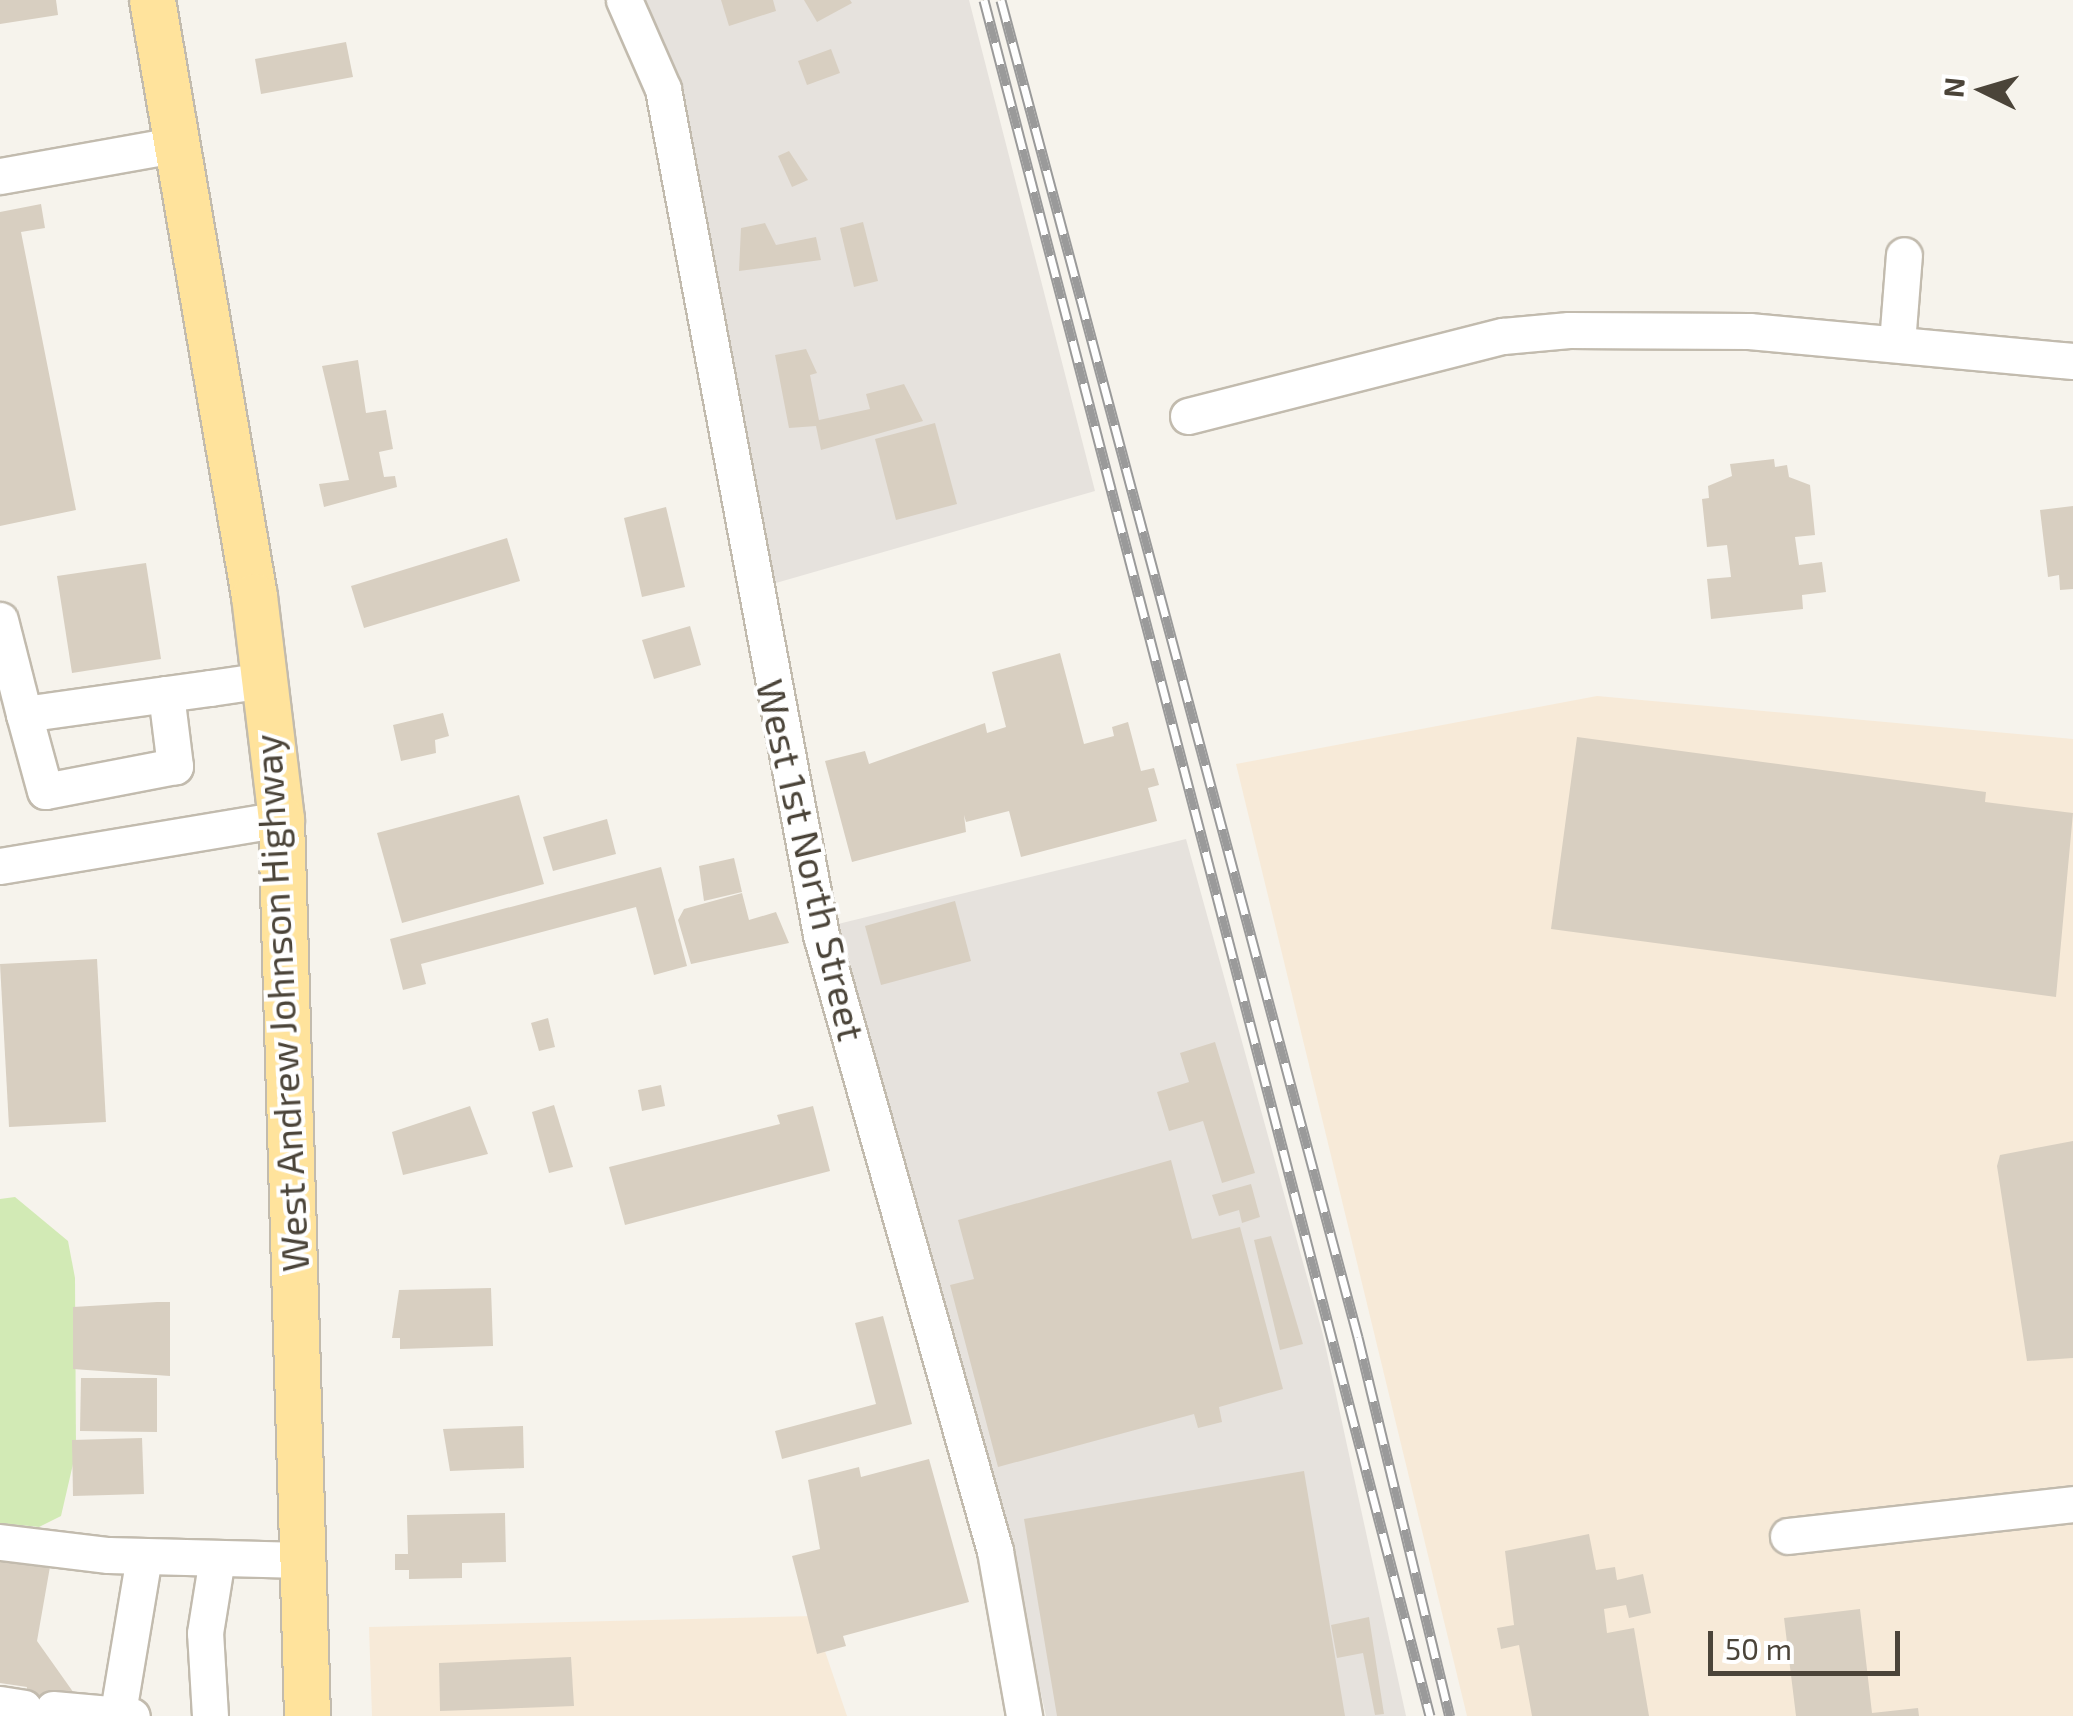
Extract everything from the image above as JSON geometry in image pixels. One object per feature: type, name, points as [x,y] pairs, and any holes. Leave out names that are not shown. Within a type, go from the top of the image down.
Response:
[{"type":"main road","name":"West Andrew Johnson Highway","points":[[152,0],[179,144],[264,680],[281,819],[307,1716]]},
{"type":"street","name":"West 1st North Street","points":[[624,0],[663,88],[821,935],[996,1550],[1024,1716]]},
{"type":"street","points":[[0,176],[179,144]]},
{"type":"street","points":[[1897,343],[1904,255]]},
{"type":"street","points":[[1188,416],[1503,336],[1629,326],[1897,343],[2073,362]]},
{"type":"street","points":[[0,620],[46,791],[175,766],[166,694]]},
{"type":"street","points":[[24,714],[264,680]]},
{"type":"street","points":[[0,866],[281,819]]},
{"type":"street","points":[[1788,1536],[2073,1504]]},
{"type":"street","points":[[0,1542],[144,1556],[302,1560]]},
{"type":"street","points":[[26,1707],[125,1714],[144,1556]]},
{"type":"street","points":[[210,1716],[205,1633],[217,1558]]},
{"type":"shaded area","points":[[624,0],[969,0],[1095,491],[752,590],[726,412]]},
{"type":"shaded area","points":[[1597,696],[2073,739],[2073,1716],[1467,1716],[1236,764]]},
{"type":"shaded area","points":[[1186,839],[1323,1335],[1406,1716],[1046,1716],[992,1472],[838,924]]},
{"type":"shaded area","points":[[813,1616],[847,1716],[372,1716],[369,1627]]},
{"type":"green space","points":[[15,1197],[68,1241],[75,1278],[76,1451],[61,1516],[39,1527],[0,1523],[0,1199]]},
{"type":"building","points":[[0,0],[56,0],[58,15],[0,24]]},
{"type":"building","points":[[721,0],[773,0],[776,11],[729,26]]},
{"type":"building","points":[[804,0],[850,0],[852,3],[817,22]]},
{"type":"building","points":[[346,42],[353,77],[261,94],[255,59]]},
{"type":"building","points":[[831,49],[840,73],[807,85],[798,61]]},
{"type":"building","points":[[789,151],[808,180],[792,187],[778,156]]},
{"type":"building","points":[[41,204],[45,228],[21,232],[76,510],[0,526],[0,212]]},
{"type":"building","points":[[863,222],[878,281],[854,287],[840,228]]},
{"type":"building","points":[[765,223],[776,245],[816,237],[821,260],[739,271],[741,228]]},
{"type":"building","points":[[806,349],[817,373],[810,375],[819,420],[870,409],[866,394],[904,384],[923,421],[821,450],[816,426],[789,428],[775,355]]},
{"type":"building","points":[[358,360],[366,413],[386,410],[393,449],[379,452],[384,477],[395,476],[397,487],[324,507],[319,484],[349,480],[322,366]]},
{"type":"building","points":[[935,423],[957,504],[896,520],[875,439]]},
{"type":"building","points":[[1774,459],[1775,467],[1787,465],[1789,477],[1810,485],[1815,535],[1795,537],[1799,565],[1822,562],[1826,592],[1802,595],[1803,609],[1711,619],[1707,579],[1731,577],[1727,545],[1707,547],[1702,499],[1709,498],[1708,486],[1732,476],[1730,464]]},
{"type":"building","points":[[2073,506],[2073,589],[2060,590],[2059,575],[2048,577],[2040,510]]},
{"type":"building","points":[[666,507],[685,587],[642,597],[624,518]]},
{"type":"building","points":[[507,538],[520,581],[364,628],[351,586]]},
{"type":"building","points":[[146,563],[161,659],[72,673],[57,576]]},
{"type":"building","points":[[690,626],[701,665],[654,679],[642,640]]},
{"type":"building","points":[[1060,653],[1084,744],[1114,736],[1112,727],[1128,722],[1141,771],[1154,768],[1159,785],[1148,788],[1157,821],[1021,857],[1009,811],[966,822],[964,815],[966,832],[852,862],[825,761],[865,751],[869,764],[985,723],[987,733],[1006,727],[992,672]]},
{"type":"building","points":[[443,713],[449,736],[435,740],[436,753],[401,761],[393,725]]},
{"type":"building","points":[[1577,737],[1986,792],[1985,802],[2073,813],[2056,997],[1551,929]]},
{"type":"building","points":[[519,795],[544,884],[402,923],[377,833]]},
{"type":"building","points":[[607,819],[616,854],[553,871],[543,837]]},
{"type":"building","points":[[734,858],[742,892],[704,901],[699,866]]},
{"type":"building","points":[[661,867],[687,966],[654,975],[636,907],[421,964],[426,984],[403,990],[390,939]]},
{"type":"building","points":[[742,893],[749,920],[776,912],[789,943],[691,964],[678,920],[684,909]]},
{"type":"building","points":[[955,901],[971,961],[881,985],[865,926]]},
{"type":"building","points":[[97,959],[106,1122],[9,1127],[0,964]]},
{"type":"building","points":[[548,1018],[555,1047],[539,1051],[531,1023]]},
{"type":"building","points":[[1215,1042],[1255,1173],[1222,1183],[1203,1121],[1169,1131],[1157,1092],[1189,1082],[1180,1053]]},
{"type":"building","points":[[661,1085],[665,1106],[642,1111],[638,1090]]},
{"type":"building","points":[[554,1105],[573,1167],[549,1173],[532,1112]]},
{"type":"building","points":[[470,1106],[488,1154],[403,1175],[392,1132]]},
{"type":"building","points":[[813,1106],[830,1171],[625,1225],[609,1167],[780,1124],[777,1115]]},
{"type":"building","points":[[2073,1141],[2073,1358],[2027,1361],[1997,1166],[2000,1155]]},
{"type":"building","points":[[1171,1160],[1192,1239],[1240,1227],[1283,1389],[1219,1407],[1222,1422],[1198,1428],[1194,1414],[998,1467],[950,1285],[974,1279],[958,1220]]},
{"type":"building","points":[[1251,1184],[1260,1217],[1242,1223],[1239,1210],[1219,1216],[1212,1195]]},
{"type":"building","points":[[1271,1236],[1303,1344],[1280,1350],[1254,1240]]},
{"type":"building","points":[[491,1288],[493,1346],[400,1349],[400,1338],[392,1338],[399,1290]]},
{"type":"building","points":[[170,1302],[170,1376],[73,1369],[73,1307]]},
{"type":"building","points":[[883,1316],[912,1424],[782,1459],[775,1431],[876,1404],[855,1323]]},
{"type":"building","points":[[81,1378],[157,1378],[157,1432],[80,1431]]},
{"type":"building","points":[[523,1426],[524,1468],[450,1471],[443,1429]]},
{"type":"building","points":[[142,1438],[144,1494],[73,1496],[72,1440]]},
{"type":"building","points":[[929,1459],[969,1602],[843,1636],[846,1646],[817,1654],[792,1556],[820,1549],[808,1480],[859,1467],[861,1477]]},
{"type":"building","points":[[1304,1471],[1345,1716],[1057,1716],[1024,1519]]},
{"type":"building","points":[[505,1513],[506,1562],[462,1563],[462,1578],[409,1579],[409,1570],[395,1570],[395,1554],[408,1554],[407,1515]]},
{"type":"building","points":[[1589,1534],[1596,1570],[1615,1567],[1617,1580],[1643,1574],[1651,1613],[1629,1618],[1626,1605],[1604,1609],[1607,1633],[1634,1628],[1649,1716],[1532,1716],[1519,1645],[1501,1649],[1497,1628],[1514,1625],[1505,1551]]},
{"type":"building","points":[[0,1552],[51,1561],[37,1641],[76,1696],[22,1716],[27,1687],[0,1683]]},
{"type":"building","points":[[1860,1609],[1872,1713],[1918,1708],[1919,1716],[1796,1716],[1784,1618]]},
{"type":"building","points":[[1369,1617],[1384,1714],[1375,1715],[1363,1653],[1337,1658],[1331,1625]]},
{"type":"building","points":[[571,1657],[574,1706],[440,1711],[439,1663]]},
{"type":"railway","points":[[984,0],[1430,1716]]},
{"type":"railway","points":[[1001,0],[1358,1337],[1450,1716]]}]
